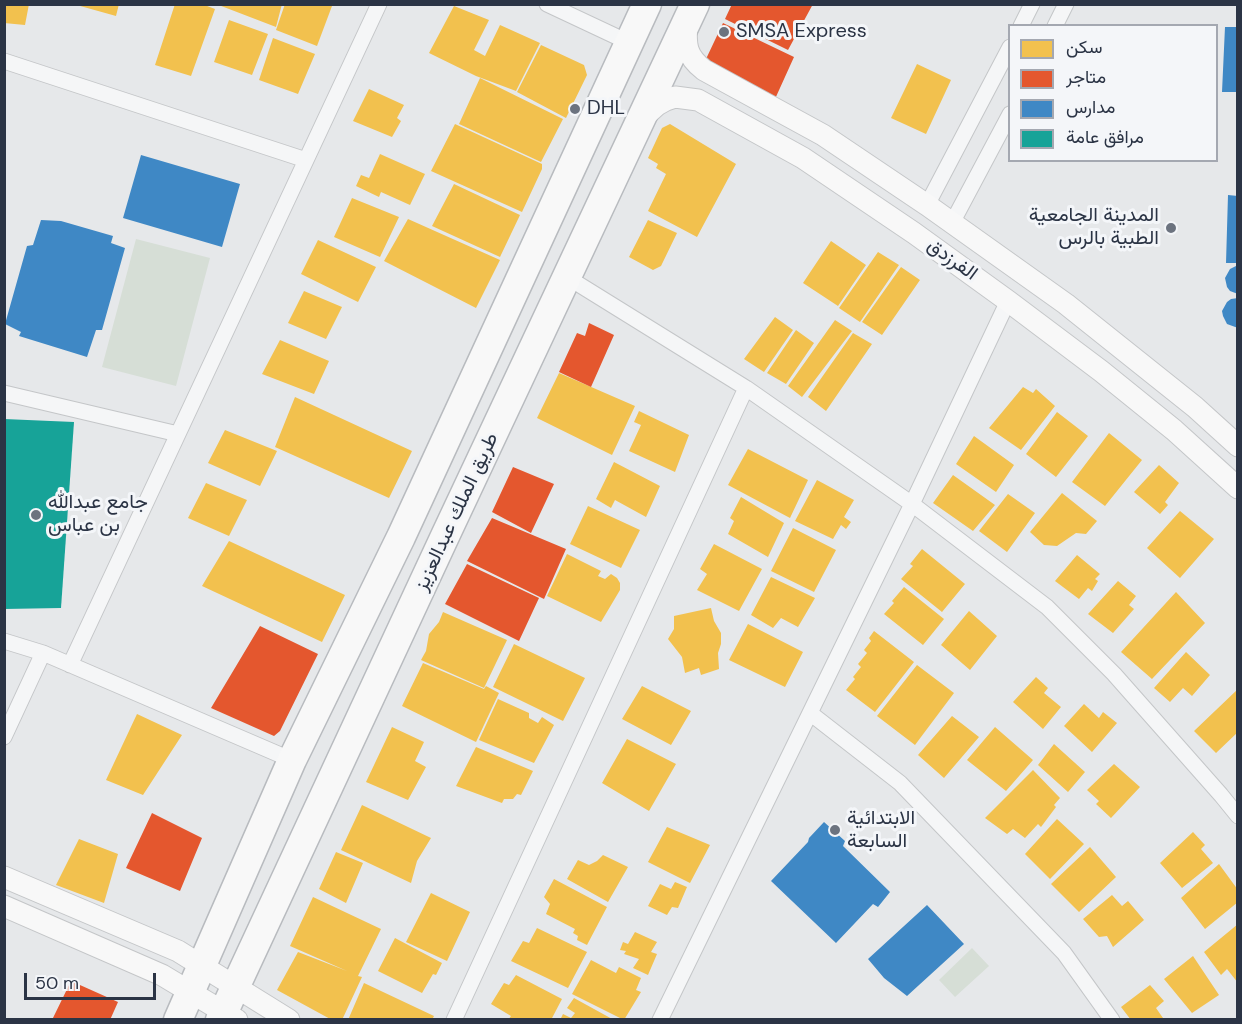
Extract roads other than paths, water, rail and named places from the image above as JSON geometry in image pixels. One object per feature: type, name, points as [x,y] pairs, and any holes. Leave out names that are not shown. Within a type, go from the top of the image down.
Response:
[{"type":"highway","name":"طريق الملك عبدالعزيز","points":[[178,1020],[292,760],[401,537],[647,4]]},
{"type":"highway","name":"طريق الملك عبدالعزيز","points":[[227,1017],[235,986],[691,14]]},
{"type":"street","points":[[70,665],[379,4]]},
{"type":"street","points":[[547,4],[630,43]]},
{"type":"street","points":[[1022,24],[1032,4]]},
{"type":"street","points":[[1056,24],[1066,4]]},
{"type":"street","name":"الفرزدق","points":[[691,14],[686,38],[690,55],[694,62],[704,70],[823,135],[927,205],[1066,304],[1195,407],[1238,446]]},
{"type":"street","points":[[927,205],[1008,51]]},
{"type":"street","points":[[4,61],[306,160]]},
{"type":"street","name":"الفرزدق","points":[[641,121],[657,105],[666,100],[675,97],[698,100],[803,158],[1008,300],[1174,430],[1238,488]]},
{"type":"street","points":[[952,223],[1008,118]]},
{"type":"street","points":[[567,278],[747,388],[912,504],[1047,608],[1114,674],[1238,816]]},
{"type":"street","points":[[660,1019],[912,504],[1008,300]]},
{"type":"street","points":[[454,1020],[747,388]]},
{"type":"street","points":[[4,393],[178,434]]},
{"type":"street","points":[[4,640],[43,653],[292,760]]},
{"type":"street","points":[[4,737],[43,653]]},
{"type":"street","points":[[810,713],[900,783],[1064,953],[1112,1020]]},
{"type":"street","points":[[4,877],[178,951],[289,1020]]},
{"type":"street","points":[[4,906],[162,975],[227,1017]]},
{"type":"place","name":"SMSA Express","points":[[724,32]]},
{"type":"place","name":"DHL","points":[[575,109]]},
{"type":"place","name":"المدينة الجامعية الطبية بالرس","points":[[1171,228]]},
{"type":"place","name":"جامع عبدالله بن عباس","points":[[36,515]]},
{"type":"place","name":"الابتدائية السابعة","points":[[835,830]]}]
